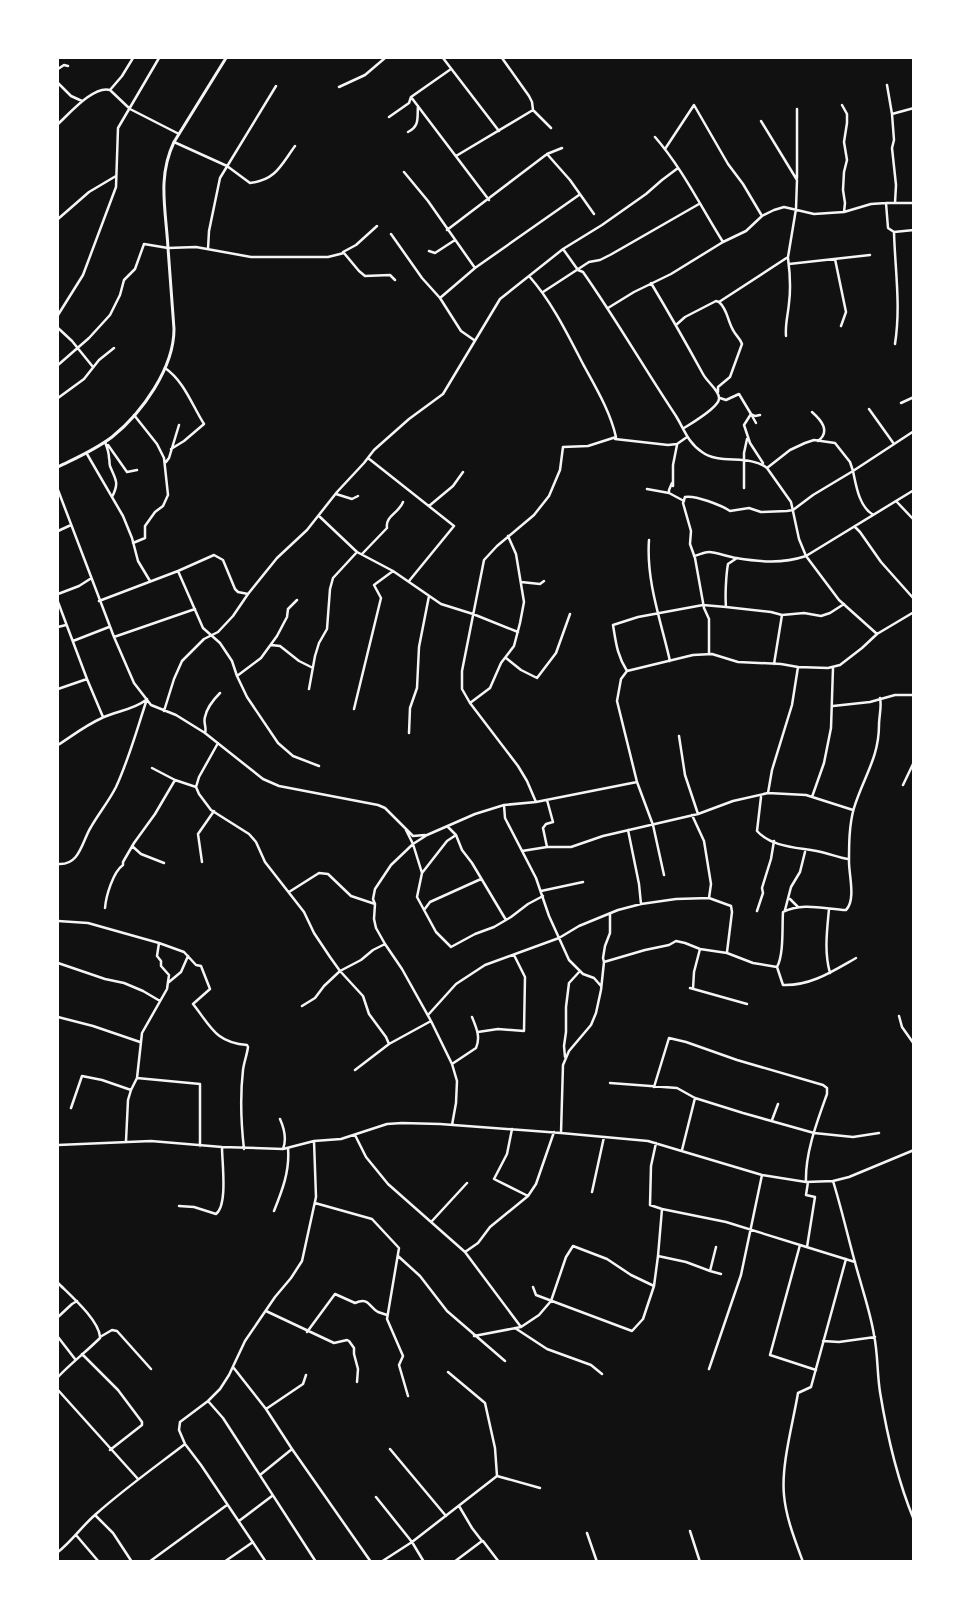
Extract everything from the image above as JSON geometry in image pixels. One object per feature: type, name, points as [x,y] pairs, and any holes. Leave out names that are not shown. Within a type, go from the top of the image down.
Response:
[{"type":"street","points":[[110,90],[122,76],[133,58]]},
{"type":"street","points":[[58,314],[78,284],[88,264],[90,252],[116,187],[118,128],[159,58]]},
{"type":"street","points":[[58,467],[86,454],[121,430],[159,380],[165,368],[173,348],[174,339],[163,190],[168,155],[174,142],[226,58]]},
{"type":"street","points":[[340,87],[364,75],[385,58]]},
{"type":"street","points":[[443,58],[499,131]]},
{"type":"street","points":[[502,58],[529,96],[533,110],[551,128]]},
{"type":"street","points":[[58,70],[64,65],[68,66]]},
{"type":"street","points":[[389,117],[409,103],[411,97],[451,69]]},
{"type":"street","points":[[58,83],[71,96],[82,101]]},
{"type":"street","points":[[887,85],[894,140],[892,148],[896,185],[895,203]]},
{"type":"street","points":[[208,249],[209,231],[220,178],[276,86]]},
{"type":"street","points":[[58,124],[82,101],[97,91],[106,89],[110,90],[130,109],[179,134]]},
{"type":"street","points":[[411,97],[489,200]]},
{"type":"street","points":[[665,149],[694,105],[728,164],[744,184],[762,216]]},
{"type":"street","points":[[842,105],[847,114],[848,122],[844,142],[847,160],[844,172],[844,212]]},
{"type":"street","points":[[408,132],[413,130],[418,123],[418,106]]},
{"type":"street","points":[[892,114],[914,108]]},
{"type":"street","points":[[456,156],[533,110]]},
{"type":"street","points":[[786,336],[785,325],[791,287],[788,257],[796,210],[797,110]]},
{"type":"street","points":[[761,121],[797,180]]},
{"type":"street","points":[[655,137],[678,168],[723,242]]},
{"type":"street","points":[[174,142],[227,166],[250,183],[263,181],[277,172],[295,146]]},
{"type":"street","points":[[447,230],[489,200],[547,154],[562,148]]},
{"type":"street","points":[[547,154],[570,180],[594,214]]},
{"type":"street","points":[[164,711],[174,679],[182,662],[204,639],[218,632],[233,616],[277,558],[307,530],[374,450],[443,394],[500,299],[563,249],[602,225],[646,194],[678,168]]},
{"type":"street","points":[[404,172],[428,201],[475,268]]},
{"type":"street","points":[[58,219],[89,192],[116,176]]},
{"type":"street","points":[[440,298],[475,268],[579,194]]},
{"type":"street","points":[[886,203],[888,228],[894,232],[914,230]]},
{"type":"street","points":[[543,292],[589,262],[600,260],[610,255],[699,204]]},
{"type":"street","points":[[608,308],[723,242],[746,231],[762,216],[784,207],[814,214],[844,212],[871,204],[914,204]]},
{"type":"street","points":[[58,365],[78,348],[110,315],[120,295],[124,280],[134,269],[144,244],[168,248],[196,247],[251,257],[328,257],[341,254],[356,245],[377,226]]},
{"type":"street","points":[[894,232],[898,272],[895,344]]},
{"type":"street","points":[[391,234],[422,278],[440,298],[461,330],[474,340]]},
{"type":"street","points":[[429,251],[435,253],[455,240]]},
{"type":"street","points":[[563,249],[578,270],[583,272],[608,308],[665,401],[684,428],[691,443],[703,454],[712,457],[763,465]]},
{"type":"street","points":[[341,254],[344,254],[365,276],[390,275],[395,280]]},
{"type":"street","points":[[789,264],[870,254]]},
{"type":"street","points":[[676,325],[692,313],[716,301],[719,302],[788,257]]},
{"type":"street","points":[[835,259],[846,312],[841,326]]},
{"type":"street","points":[[529,276],[543,292],[612,419],[616,437],[614,439]]},
{"type":"street","points":[[656,291],[658,280]]},
{"type":"street","points":[[651,283],[704,377],[718,392]]},
{"type":"street","points":[[684,428],[712,410],[717,404],[719,398],[718,387],[730,376],[742,344],[731,326],[726,310],[719,302]]},
{"type":"street","points":[[58,328],[94,367]]},
{"type":"street","points":[[58,398],[84,379],[102,356],[114,348]]},
{"type":"street","points":[[165,368],[174,374],[204,424],[184,441],[171,448]]},
{"type":"street","points":[[719,398],[726,400],[739,394],[756,423]]},
{"type":"street","points":[[901,403],[914,397]]},
{"type":"street","points":[[868,409],[894,444]]},
{"type":"street","points":[[812,412],[822,421],[825,431],[818,441]]},
{"type":"street","points":[[752,414],[755,416],[760,415]]},
{"type":"street","points":[[752,414],[744,426],[747,437],[763,465],[791,502],[799,539],[806,556],[844,604],[877,634]]},
{"type":"street","points":[[133,543],[145,538],[145,526],[168,499],[164,458],[157,444],[134,415]]},
{"type":"street","points":[[165,463],[169,458],[179,425]]},
{"type":"street","points":[[709,654],[709,619],[690,544],[691,531],[684,501],[685,497],[690,496],[723,506],[730,511],[749,508],[761,512],[793,510],[872,457],[913,433]]},
{"type":"street","points":[[536,802],[518,766],[462,689],[462,671],[484,560],[508,536],[534,516],[549,496],[560,470],[563,447],[588,446],[614,439],[653,444],[677,444],[687,437]]},
{"type":"street","points":[[744,488],[744,453],[747,437]]},
{"type":"street","points":[[767,468],[796,447],[805,443],[818,441],[835,443],[850,462],[863,504],[868,512],[872,514]]},
{"type":"street","points":[[105,442],[128,472],[137,470]]},
{"type":"street","points":[[105,442],[109,465],[116,482],[116,489],[112,497]]},
{"type":"street","points":[[669,493],[673,484],[673,465],[677,444]]},
{"type":"street","points":[[86,454],[123,516],[138,561],[150,581]]},
{"type":"street","points":[[368,458],[454,526],[409,580]]},
{"type":"street","points":[[429,506],[453,486],[463,472]]},
{"type":"street","points":[[647,489],[669,493],[684,501]]},
{"type":"street","points":[[58,490],[90,579],[134,684],[151,705],[176,715],[205,733],[263,779],[279,786],[378,804],[385,808],[413,836],[427,835]]},
{"type":"street","points":[[694,556],[710,552],[737,558],[781,562],[806,556],[914,490]]},
{"type":"street","points":[[336,494],[352,499],[358,496]]},
{"type":"street","points":[[896,501],[914,520]]},
{"type":"street","points":[[362,554],[387,528],[386,522],[388,518],[401,507],[403,502]]},
{"type":"street","points":[[319,516],[357,552],[409,580],[441,604],[473,614],[518,632]]},
{"type":"street","points":[[58,531],[71,525]]},
{"type":"street","points":[[855,527],[880,562],[914,599]]},
{"type":"street","points":[[470,702],[490,688],[501,663],[514,646],[518,632],[524,602],[516,554],[508,536]]},
{"type":"street","points":[[649,540],[649,560],[658,614],[670,661]]},
{"type":"street","points":[[309,689],[312,668],[319,643],[327,629],[330,589],[333,578],[357,552]]},
{"type":"street","points":[[99,601],[214,555],[222,560],[235,589],[238,592],[248,594]]},
{"type":"street","points":[[726,608],[728,564],[737,558]]},
{"type":"street","points":[[178,571],[203,628],[220,643],[232,661],[247,697],[278,744],[294,756],[319,766]]},
{"type":"street","points":[[354,709],[381,598],[374,585],[393,571]]},
{"type":"street","points":[[58,594],[90,579]]},
{"type":"street","points":[[521,582],[540,584],[544,581]]},
{"type":"street","points":[[409,733],[410,708],[417,688],[419,647],[428,596]]},
{"type":"street","points":[[237,676],[261,658],[272,644],[286,617],[288,609],[297,600]]},
{"type":"street","points":[[58,602],[103,717]]},
{"type":"street","points":[[626,671],[616,648],[613,625],[638,617],[704,605],[771,612],[782,615],[804,613],[822,616],[844,604]]},
{"type":"street","points":[[114,637],[195,609]]},
{"type":"street","points":[[664,875],[652,825],[637,782],[617,700],[621,679],[626,671],[693,655],[709,654],[738,662],[833,668],[840,665],[862,648],[877,634],[914,612]]},
{"type":"street","points":[[506,658],[521,670],[537,678],[552,661],[570,614]]},
{"type":"street","points":[[774,664],[782,615]]},
{"type":"street","points":[[58,627],[66,625]]},
{"type":"street","points":[[73,641],[110,627]]},
{"type":"street","points":[[272,644],[280,646],[299,661],[310,665],[312,668]]},
{"type":"street","points":[[268,649],[272,644]]},
{"type":"street","points":[[768,793],[772,770],[792,705],[798,667]]},
{"type":"street","points":[[812,797],[824,763],[831,728],[833,668]]},
{"type":"street","points":[[58,689],[87,679]]},
{"type":"street","points":[[205,733],[205,716],[209,704],[220,693]]},
{"type":"street","points":[[833,706],[870,702],[895,695],[914,695]]},
{"type":"street","points":[[785,910],[806,906],[846,910],[850,904],[849,859],[853,810],[871,769],[879,738],[880,698]]},
{"type":"street","points":[[58,745],[85,726],[103,717],[130,709],[147,699]]},
{"type":"street","points":[[58,864],[63,864],[76,857],[90,828],[114,790],[126,762],[147,699]]},
{"type":"street","points":[[679,736],[685,775],[698,814]]},
{"type":"street","points":[[218,743],[199,777],[196,787],[199,794],[214,811],[249,834],[256,842],[265,862],[304,912],[314,933],[340,971],[363,996],[369,1014],[389,1044]]},
{"type":"street","points":[[903,785],[914,762]]},
{"type":"street","points":[[152,768],[175,780],[196,787]]},
{"type":"street","points":[[105,908],[105,899],[120,867],[175,780]]},
{"type":"street","points":[[452,1125],[457,1081],[452,1064],[428,1015],[376,928],[373,899],[375,889],[391,865],[413,844],[427,835],[475,814],[504,805],[536,802],[637,782]]},
{"type":"street","points":[[522,852],[547,847],[570,847],[603,836],[698,814],[733,801],[768,793],[812,797],[853,810]]},
{"type":"street","points":[[761,797],[757,831],[760,834],[796,848],[824,852],[849,859]]},
{"type":"street","points":[[547,800],[553,822],[546,824],[543,828],[547,847]]},
{"type":"street","points":[[504,805],[505,818],[541,891],[549,916],[569,960],[580,971],[594,978],[600,984],[602,990]]},
{"type":"street","points":[[202,862],[198,834],[214,811]]},
{"type":"street","points":[[692,814],[704,841],[711,884],[709,898]]},
{"type":"street","points":[[448,827],[456,835],[462,850],[506,920]]},
{"type":"street","points":[[406,829],[422,873]]},
{"type":"street","points":[[628,830],[641,904]]},
{"type":"street","points":[[456,835],[447,841],[422,873],[417,897],[436,932],[451,947],[506,920],[543,896]]},
{"type":"street","points":[[757,911],[773,852],[774,841]]},
{"type":"street","points":[[132,846],[141,854],[164,863]]},
{"type":"street","points":[[805,852],[800,872],[791,887],[785,910],[782,912],[781,929],[783,943],[777,968],[784,985],[795,985],[816,980],[856,958]]},
{"type":"street","points":[[289,892],[319,873],[328,874],[351,896],[375,904]]},
{"type":"street","points":[[424,910],[430,902],[481,879]]},
{"type":"street","points":[[541,891],[584,882]]},
{"type":"street","points":[[428,1015],[456,984],[486,965],[559,938],[579,926],[618,910],[641,904],[676,898],[709,898],[732,907],[727,953]]},
{"type":"street","points":[[789,898],[798,907]]},
{"type":"street","points":[[829,909],[826,948],[830,973]]},
{"type":"street","points":[[561,1133],[562,1072],[569,1051],[591,1025],[596,1013],[602,990],[604,952],[610,933],[610,914]]},
{"type":"street","points":[[58,921],[88,923],[159,943],[184,952],[196,964],[201,966],[210,989],[193,1004],[211,1030],[232,1043],[247,1045],[248,1047],[243,1069],[241,1123],[244,1148]]},
{"type":"street","points":[[604,962],[669,945],[676,941],[700,949],[727,953],[753,964],[777,968]]},
{"type":"street","points":[[126,1141],[126,1115],[130,1090],[137,1078],[142,1034],[169,982],[169,975],[161,966],[161,961],[157,956],[159,943]]},
{"type":"street","points":[[302,1006],[315,998],[340,971],[385,944]]},
{"type":"street","points":[[700,949],[691,988],[747,1004]]},
{"type":"street","points":[[478,1032],[498,1029],[524,1031],[525,977],[514,955]]},
{"type":"street","points":[[169,982],[181,972],[189,956]]},
{"type":"street","points":[[58,963],[105,979],[124,983],[144,991],[160,1002]]},
{"type":"street","points":[[565,1059],[566,1007],[569,982],[580,971]]},
{"type":"street","points":[[899,1016],[902,1027],[914,1044]]},
{"type":"street","points":[[58,1017],[93,1026],[140,1042]]},
{"type":"street","points":[[452,1064],[476,1048],[479,1041],[478,1032],[472,1017]]},
{"type":"street","points":[[355,1070],[389,1044],[431,1021]]},
{"type":"street","points":[[654,1087],[669,1038],[828,1088],[805,1168],[806,1195],[815,1197],[807,1247]]},
{"type":"street","points":[[71,1108],[82,1076],[130,1090]]},
{"type":"street","points":[[137,1078],[200,1084],[200,1146]]},
{"type":"street","points":[[610,1083],[677,1088],[695,1098],[814,1133],[853,1137],[880,1133]]},
{"type":"street","points":[[682,1150],[695,1098]]},
{"type":"street","points":[[772,1120],[778,1104]]},
{"type":"street","points":[[280,1119],[285,1143],[283,1149]]},
{"type":"street","points":[[58,1145],[151,1141],[222,1148],[283,1149],[314,1141],[341,1140],[387,1124],[452,1125],[554,1132],[656,1143],[762,1175],[807,1182],[849,1177],[914,1150]]},
{"type":"street","points":[[512,1129],[506,1154],[494,1178],[528,1196]]},
{"type":"street","points":[[465,1252],[478,1243],[490,1227],[528,1196],[536,1184],[554,1132]]},
{"type":"street","points":[[355,1135],[366,1156],[388,1184],[465,1252],[521,1327]]},
{"type":"street","points":[[592,1192],[604,1137]]},
{"type":"street","points":[[266,1562],[185,1444],[178,1430],[180,1422],[208,1400],[224,1382],[245,1341],[302,1261],[316,1203],[314,1141]]},
{"type":"street","points":[[656,1143],[651,1166],[650,1205],[726,1222],[855,1262]]},
{"type":"street","points":[[179,1206],[194,1207],[211,1214],[219,1212],[223,1194],[222,1148]]},
{"type":"street","points":[[274,1211],[286,1178],[289,1159],[288,1148]]},
{"type":"street","points":[[709,1369],[741,1275],[752,1230],[755,1205],[762,1175]]},
{"type":"street","points":[[833,1180],[845,1218],[875,1337],[880,1389],[889,1440],[902,1492],[914,1520]]},
{"type":"street","points":[[432,1222],[467,1183]]},
{"type":"street","points":[[316,1203],[372,1219],[399,1248],[387,1319],[403,1356],[399,1365],[408,1396]]},
{"type":"street","points":[[533,1287],[536,1295],[632,1331],[643,1319],[654,1286],[662,1209]]},
{"type":"street","points":[[800,1245],[770,1355],[816,1370]]},
{"type":"street","points":[[474,1336],[521,1327],[539,1315],[551,1301],[566,1257],[573,1246],[607,1259],[630,1275],[654,1286]]},
{"type":"street","points":[[710,1271],[716,1247]]},
{"type":"street","points":[[397,1256],[420,1276],[447,1312],[505,1361]]},
{"type":"street","points":[[658,1256],[686,1262],[721,1274]]},
{"type":"street","points":[[803,1562],[791,1528],[784,1496],[783,1479],[798,1393],[811,1387],[846,1259]]},
{"type":"street","points":[[58,1283],[77,1301],[100,1331],[100,1337]]},
{"type":"street","points":[[307,1332],[335,1294],[354,1303],[360,1301],[368,1302],[378,1312],[388,1315]]},
{"type":"street","points":[[58,1317],[77,1301]]},
{"type":"street","points":[[266,1311],[307,1332],[334,1343],[347,1340],[352,1343],[358,1369],[357,1382]]},
{"type":"street","points":[[515,1328],[547,1349],[591,1366],[602,1374]]},
{"type":"street","points":[[58,1378],[75,1359],[100,1337],[112,1330],[117,1331],[151,1368]]},
{"type":"street","points":[[58,1337],[75,1359]]},
{"type":"street","points":[[823,1341],[839,1342],[875,1337]]},
{"type":"street","points":[[82,1354],[118,1390],[142,1422],[142,1425],[110,1450]]},
{"type":"street","points":[[232,1366],[266,1408],[292,1449],[371,1562]]},
{"type":"street","points":[[448,1372],[485,1403],[495,1448],[497,1476]]},
{"type":"street","points":[[266,1408],[303,1384],[306,1375]]},
{"type":"street","points":[[58,1390],[138,1480]]},
{"type":"street","points":[[208,1400],[223,1418],[316,1562]]},
{"type":"street","points":[[58,1552],[95,1515],[185,1444]]},
{"type":"street","points":[[260,1476],[292,1449]]},
{"type":"street","points":[[390,1449],[446,1516]]},
{"type":"street","points":[[497,1476],[540,1488]]},
{"type":"street","points":[[381,1562],[412,1542],[497,1476]]},
{"type":"street","points":[[239,1521],[272,1496]]},
{"type":"street","points":[[376,1497],[412,1542],[424,1562]]},
{"type":"street","points":[[149,1562],[227,1504]]},
{"type":"street","points":[[459,1506],[472,1528],[499,1562]]},
{"type":"street","points":[[95,1515],[113,1533],[132,1562]]},
{"type":"street","points":[[690,1531],[700,1562]]},
{"type":"street","points":[[586,1533],[597,1562]]},
{"type":"street","points":[[76,1535],[99,1562]]},
{"type":"street","points":[[454,1562],[482,1541]]},
{"type":"street","points":[[224,1562],[253,1542]]}]
